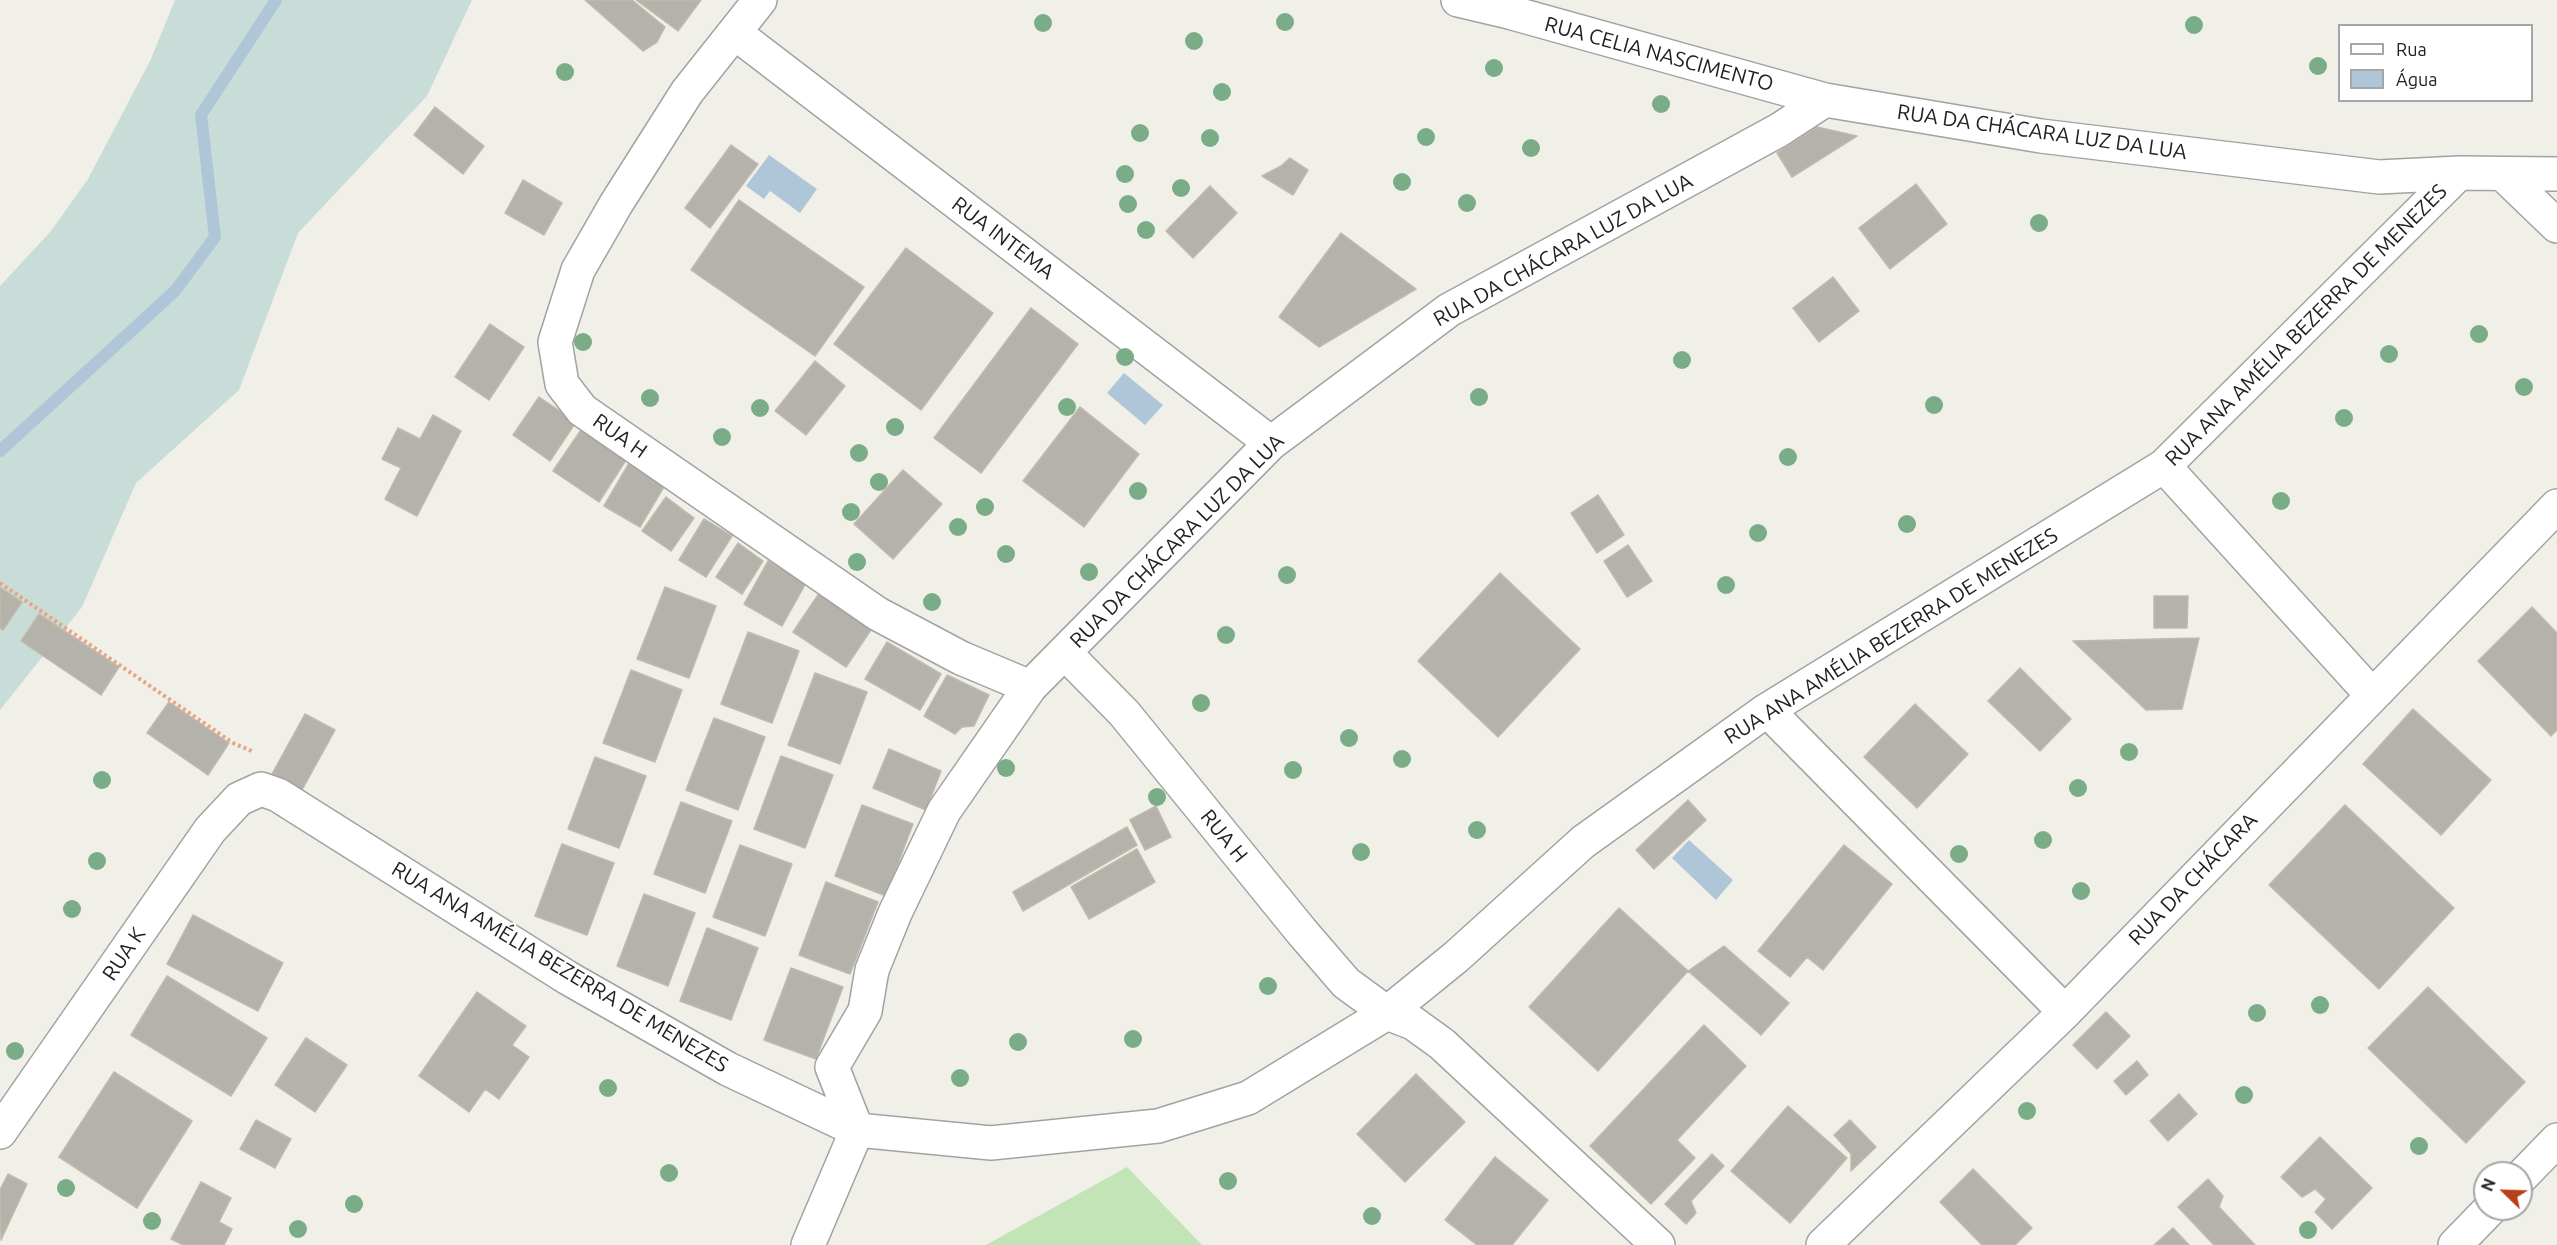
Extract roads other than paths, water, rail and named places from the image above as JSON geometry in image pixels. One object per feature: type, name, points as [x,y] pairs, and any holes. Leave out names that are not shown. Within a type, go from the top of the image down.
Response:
[{"type":"street","name":"RUA H","points":[[760,0],[687,92],[616,204],[578,270],[555,342],[562,384],[582,410],[878,614],[961,658],[1030,687]]},
{"type":"street","name":"RUA CELIA NASCIMENTO","points":[[1458,0],[1509,12],[1825,100]]},
{"type":"street","name":"RUA INTEMA","points":[[735,33],[1271,443]]},
{"type":"street","name":"RUA DA CHÁCARA LUZ DA LUA","points":[[857,1130],[832,1067],[865,1011],[872,970],[895,913],[944,811],[1030,687],[1271,443],[1449,310],[1779,130],[1825,100],[2041,136],[2379,177],[2459,173]]},
{"type":"street","name":"RUA ANA AMÉLIA BEZERRA DE MENEZES","points":[[261,789],[279,795],[568,978],[728,1070],[857,1130],[991,1143],[1158,1126],[1248,1098],[1387,1013],[1456,957],[1583,842],[1767,710],[2164,466],[2459,173],[2557,174]]},
{"type":"street","points":[[2503,174],[2557,226]]},
{"type":"street","points":[[2164,466],[2372,695]]},
{"type":"street","name":"RUA DA CHÁCARA","points":[[1822,1245],[2065,1012],[2557,506]]},
{"type":"street","name":"RUA H","points":[[1065,653],[1124,713],[1346,983],[1387,1013],[1413,1023],[1442,1044],[1658,1245]]},
{"type":"street","points":[[1767,710],[2065,1012]]},
{"type":"street","name":"RUA K","points":[[0,1132],[210,830],[239,799],[261,789]]},
{"type":"street","points":[[808,1245],[857,1130]]},
{"type":"street","points":[[2533,1165],[2557,1140]]},
{"type":"street","points":[[2456,1245],[2479,1221]]},
{"type":"water","points":[[769,155],[817,189],[800,213],[770,191],[764,199],[746,186]]},
{"type":"water","points":[[1124,373],[1163,405],[1145,425],[1107,393]]},
{"type":"water","points":[[1689,840],[1733,880],[1716,900],[1672,858]]},
{"type":"waterway","points":[[0,451],[175,291],[215,237],[201,115],[276,0]]}]
